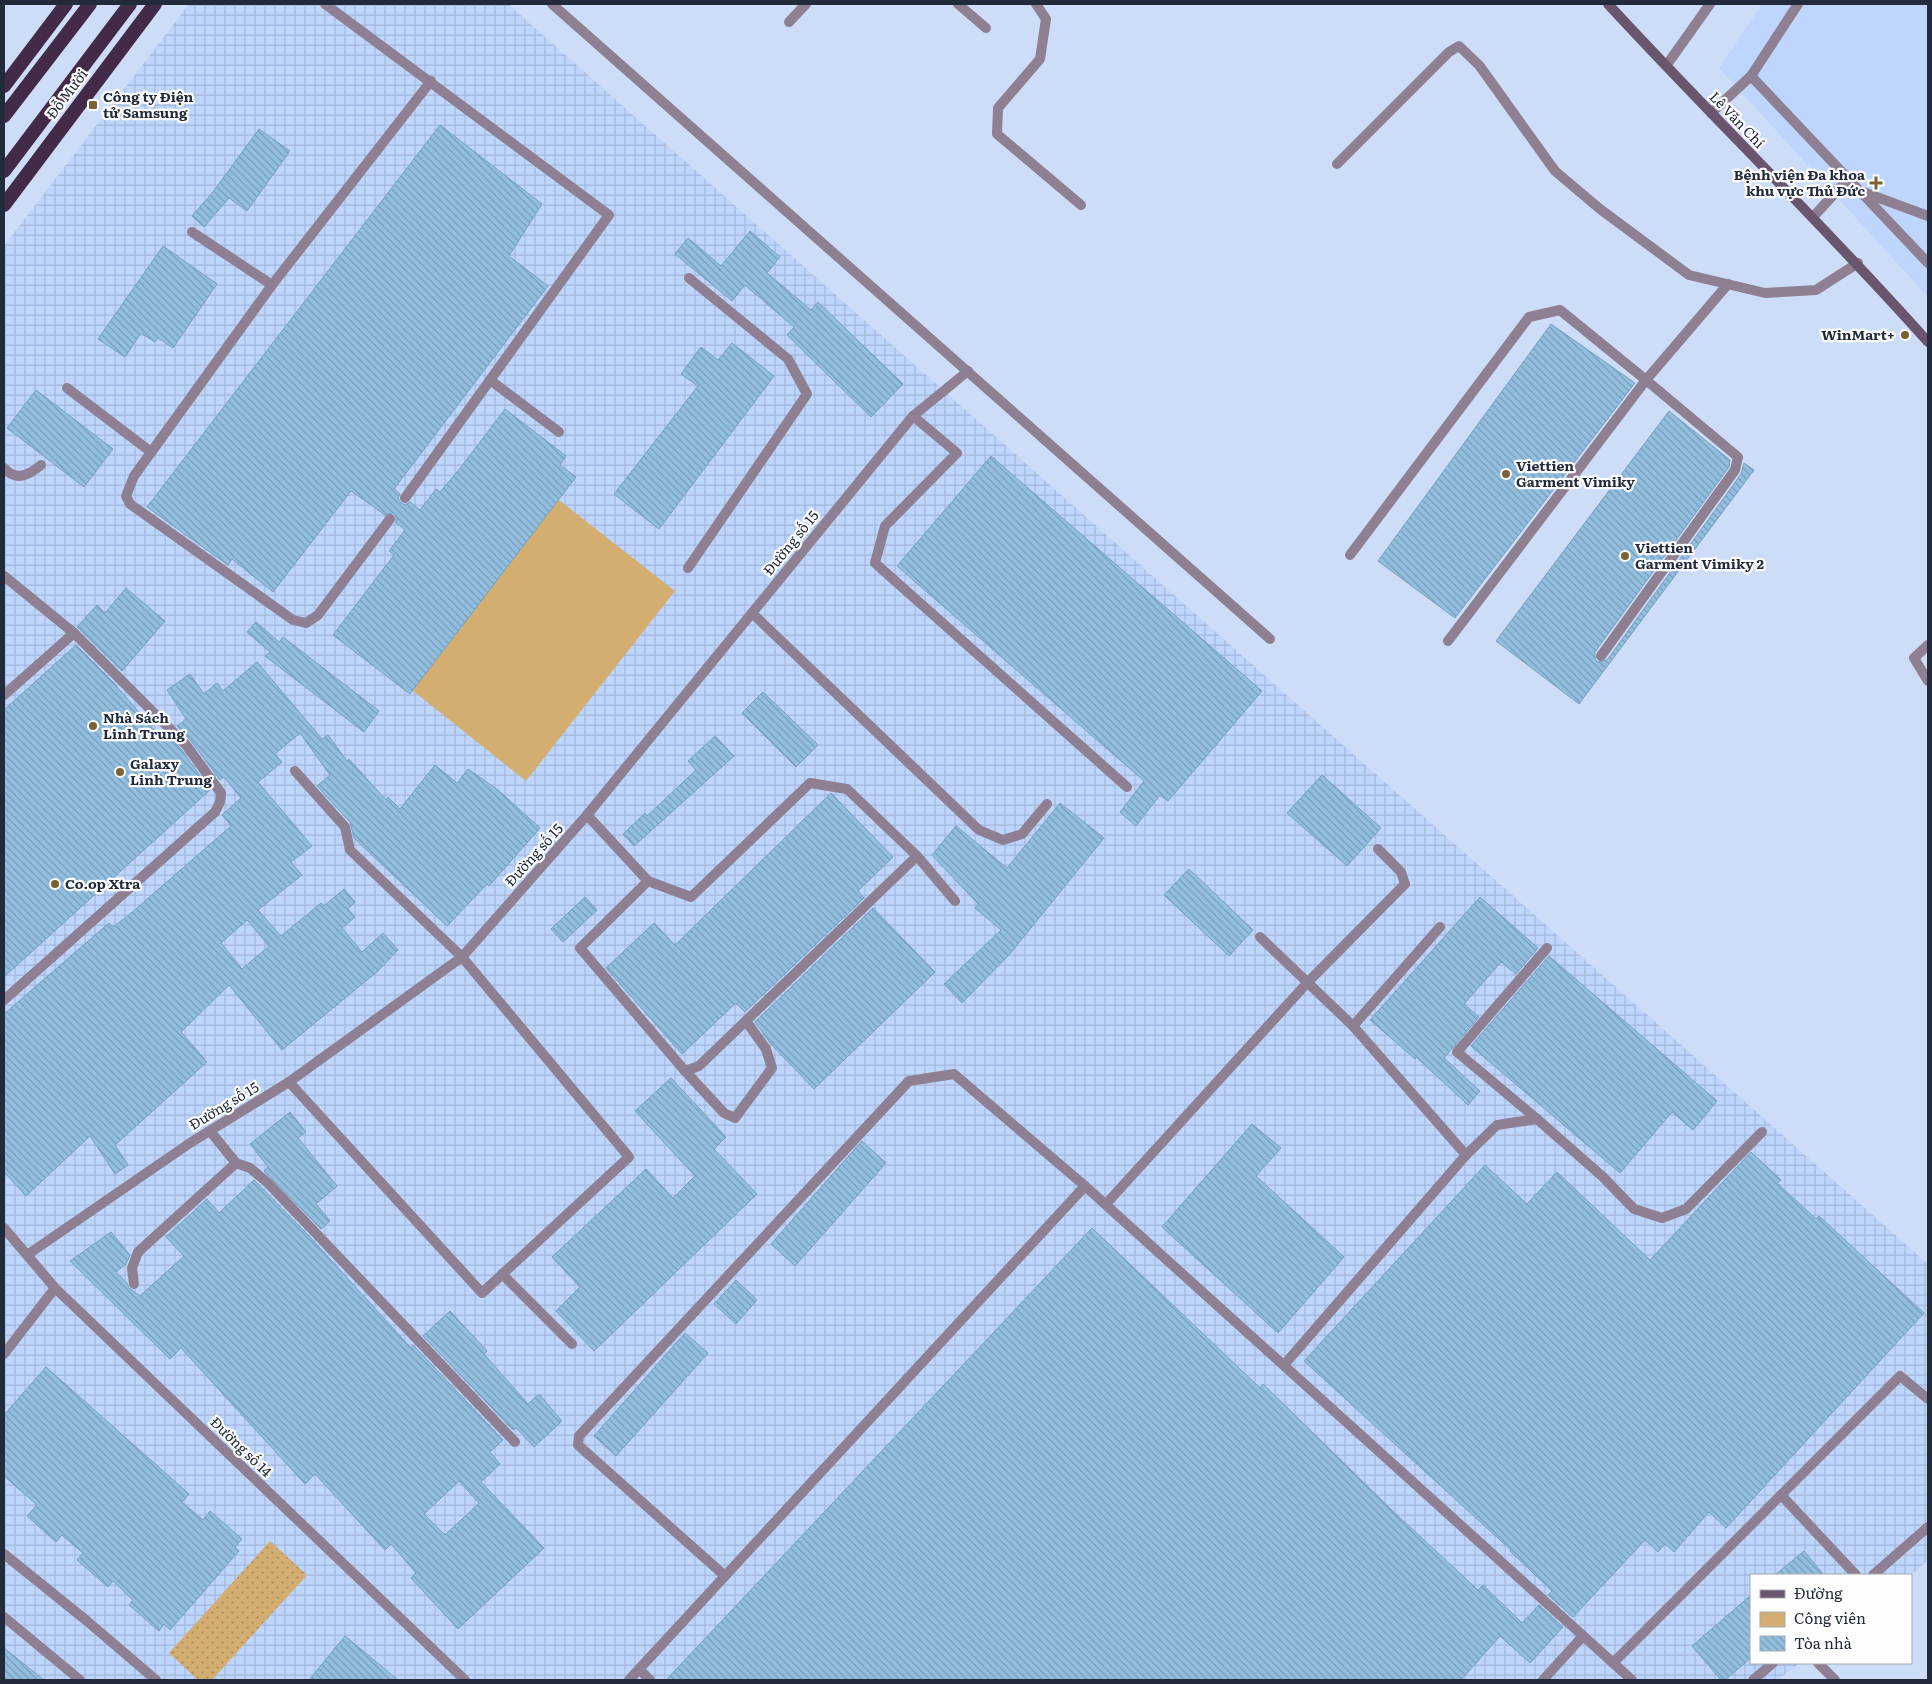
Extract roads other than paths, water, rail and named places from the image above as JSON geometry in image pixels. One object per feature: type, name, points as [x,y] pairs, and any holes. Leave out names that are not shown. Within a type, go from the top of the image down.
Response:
[{"type":"highway","points":[[4,86],[66,4]]},
{"type":"highway","points":[[4,116],[90,4]]},
{"type":"highway","name":"Đỗ Mười","points":[[4,171],[130,4]]},
{"type":"highway","name":"Đỗ Mười","points":[[4,205],[155,4]]},
{"type":"main road","name":"Lê Văn Chí","points":[[1608,4],[1711,113],[1858,263],[1928,342]]},
{"type":"street","points":[[325,4],[610,215],[405,498]]},
{"type":"street","points":[[552,4],[1270,639]]},
{"type":"street","points":[[789,22],[806,4]]},
{"type":"street","points":[[958,4],[986,28]]},
{"type":"street","points":[[1036,4],[1046,19],[1040,59],[998,108],[997,134],[1081,205]]},
{"type":"street","points":[[1666,66],[1710,4]]},
{"type":"street","points":[[1711,113],[1751,76],[1798,4]]},
{"type":"street","points":[[1337,164],[1449,52],[1459,46],[1479,65],[1555,171],[1600,209],[1689,274],[1765,293],[1816,290],[1858,263]]},
{"type":"street","points":[[1751,76],[1928,263]]},
{"type":"street","points":[[390,519],[318,615],[306,622],[294,620],[130,504],[126,496],[128,488],[151,452],[272,285],[431,81]]},
{"type":"street","points":[[1813,217],[1848,179]]},
{"type":"street","points":[[1860,191],[1928,216]]},
{"type":"street","points":[[192,232],[272,285]]},
{"type":"street","points":[[688,278],[788,359],[807,394],[688,568]]},
{"type":"street","points":[[1448,641],[1646,380],[1728,284]]},
{"type":"street","points":[[1350,555],[1529,317],[1560,310],[1738,457],[1735,470],[1601,656]]},
{"type":"street","name":"Đường số 15","points":[[27,1255],[210,1131],[289,1082],[462,957],[587,815],[913,416],[968,371]]},
{"type":"street","points":[[490,380],[559,432]]},
{"type":"street","points":[[67,388],[151,452]]},
{"type":"street","points":[[913,416],[957,453],[885,526],[875,563],[1127,787]]},
{"type":"street","points":[[4,468],[11,475],[21,477],[31,474],[41,465]]},
{"type":"street","points":[[4,576],[74,633],[194,753],[221,793],[220,802],[215,812],[4,1000]]},
{"type":"street","points":[[752,613],[979,830],[1003,840],[1022,834],[1047,804]]},
{"type":"street","points":[[4,695],[74,633]]},
{"type":"street","points":[[1928,645],[1914,658],[1928,680]]},
{"type":"street","points":[[289,1082],[482,1293],[629,1157],[462,957],[350,850],[345,827],[295,771]]},
{"type":"street","points":[[587,815],[648,880],[691,897],[810,783],[847,789],[917,856],[955,901]]},
{"type":"street","points":[[1106,1204],[1308,982],[1404,884],[1401,872],[1378,849]]},
{"type":"street","points":[[684,1071],[699,1066],[917,856]]},
{"type":"street","points":[[648,880],[580,948],[684,1071],[724,1113],[735,1118],[772,1068],[766,1049],[746,1021]]},
{"type":"street","points":[[1353,1026],[1440,927]]},
{"type":"street","points":[[1260,937],[1353,1026],[1466,1155]]},
{"type":"street","points":[[1547,948],[1457,1052],[1603,1177],[1634,1209],[1662,1218],[1686,1209],[1762,1132]]},
{"type":"street","points":[[724,1576],[578,1445],[579,1436],[909,1080],[954,1074],[1106,1204],[1632,1680]]},
{"type":"street","points":[[1284,1365],[1466,1155],[1497,1125],[1537,1119]]},
{"type":"street","points":[[210,1131],[236,1163],[250,1168],[268,1183],[515,1442]]},
{"type":"street","points":[[134,1284],[132,1268],[138,1252],[236,1163]]},
{"type":"street","points":[[629,1680],[1085,1186]]},
{"type":"street","name":"Đường số 14","points":[[4,1228],[55,1288],[465,1680]]},
{"type":"street","points":[[502,1274],[572,1344]]},
{"type":"street","points":[[4,1354],[55,1288]]},
{"type":"street","points":[[1613,1663],[1900,1376],[1928,1399]]},
{"type":"street","points":[[1781,1495],[1855,1574]]},
{"type":"street","points":[[1874,1574],[1926,1533]]},
{"type":"street","points":[[4,1555],[87,1621],[156,1680]]},
{"type":"street","points":[[4,1617],[80,1680]]},
{"type":"street","points":[[1543,1680],[1583,1636]]},
{"type":"street","points":[[1753,1680],[1772,1664]]},
{"type":"street","points":[[1819,1664],[1835,1680]]},
{"type":"street","points":[[639,1669],[650,1680]]},
{"type":"place","name":"Công ty Điện tử Samsung","points":[[93,105]]},
{"type":"place","name":"Bệnh viện Đa khoa khu vực Thủ Đức","points":[[1876,183]]},
{"type":"place","name":"WinMart+","points":[[1905,335]]},
{"type":"place","name":"Viettien Garment Vimiky","points":[[1506,474]]},
{"type":"place","name":"Viettien Garment Vimiky 2","points":[[1625,556]]},
{"type":"place","name":"Nhà Sách Linh Trung","points":[[93,726]]},
{"type":"place","name":"Galaxy Linh Trung","points":[[120,772]]},
{"type":"place","name":"Co.op Xtra","points":[[55,884]]}]
